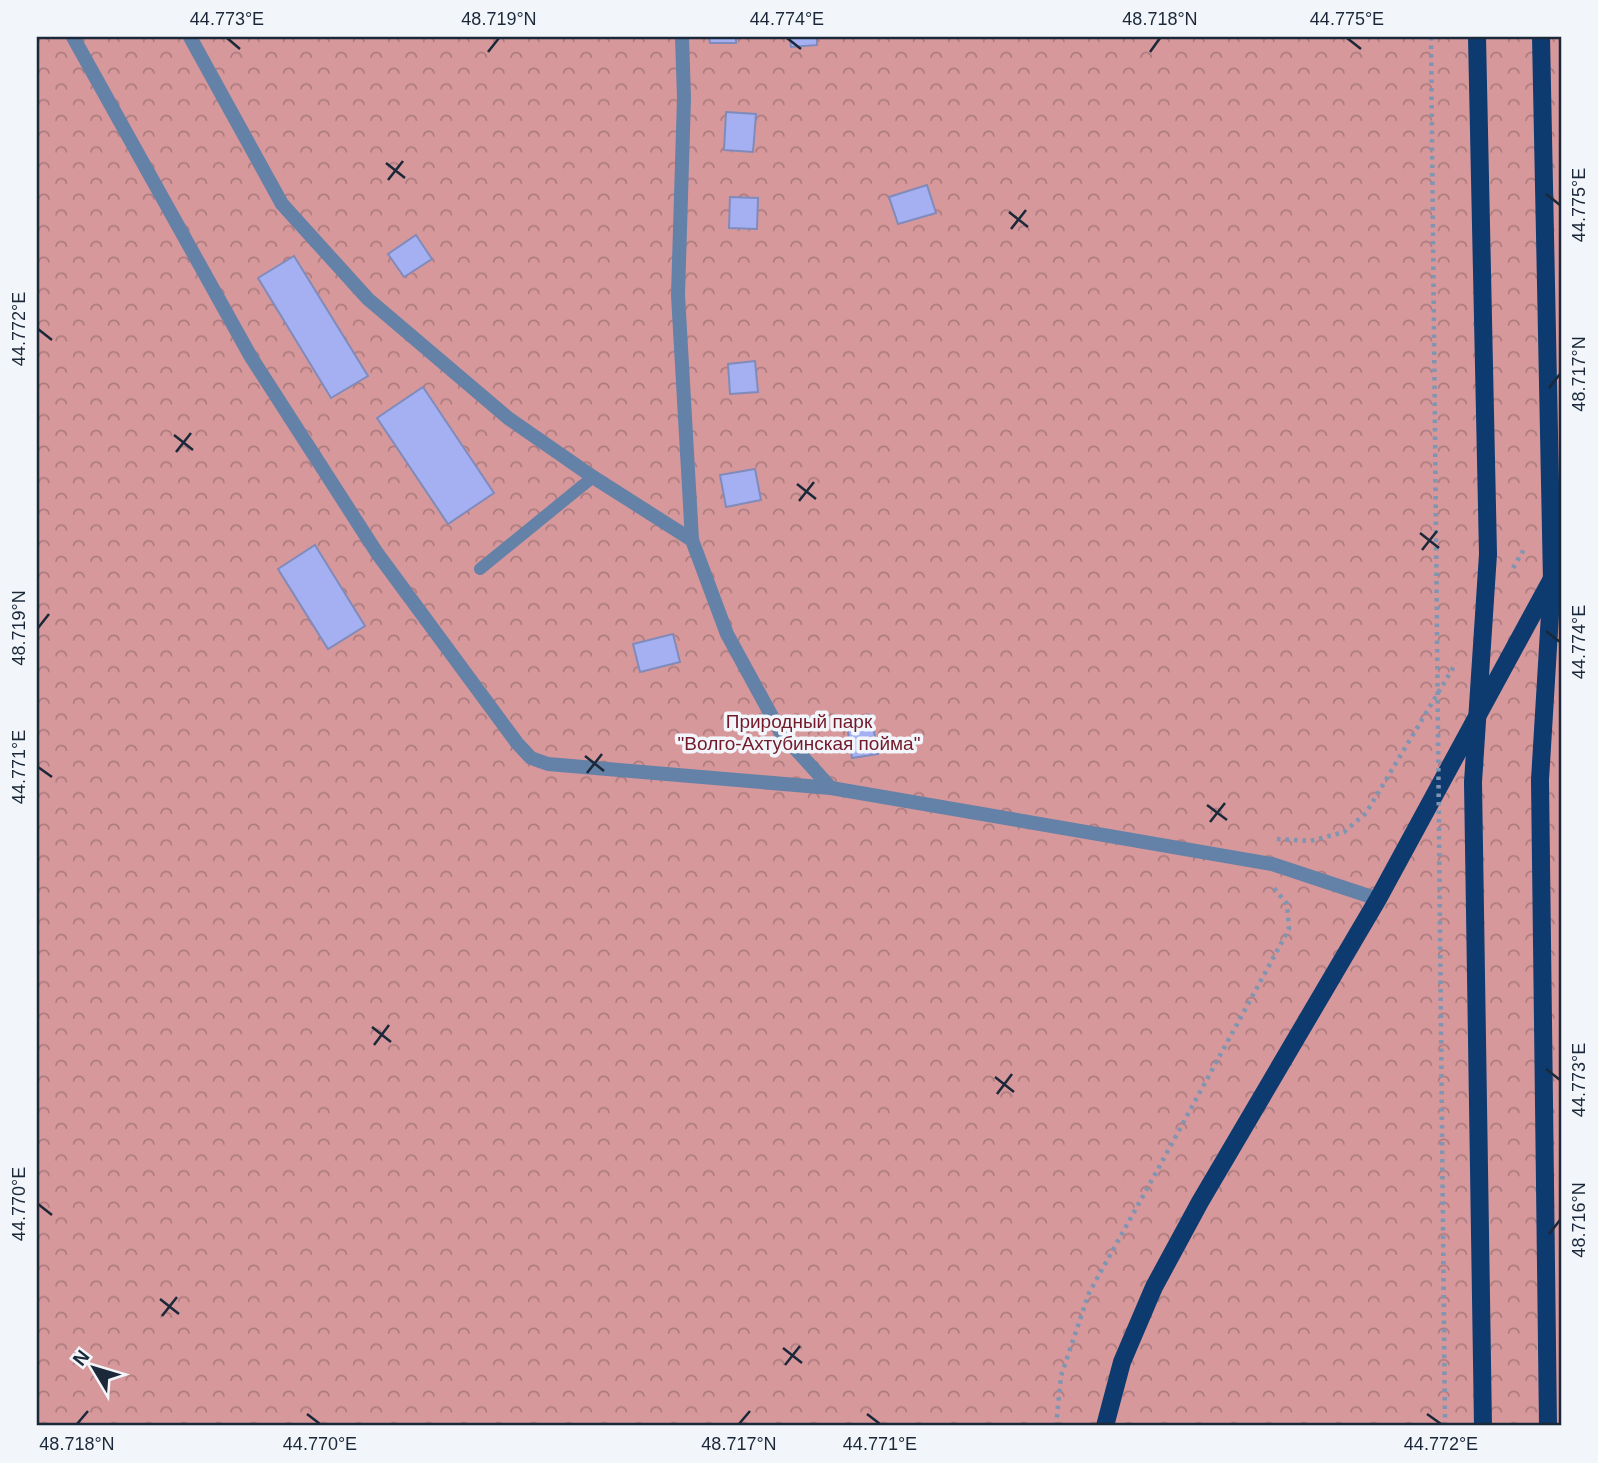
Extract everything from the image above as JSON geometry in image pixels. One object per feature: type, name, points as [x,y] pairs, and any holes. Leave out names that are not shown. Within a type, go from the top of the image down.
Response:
[{"type":"main road","points":[[1477,37],[1488,554],[1473,782],[1483,1426]]},
{"type":"main road","points":[[1541,37],[1552,581],[1540,780],[1548,1426]]},
{"type":"main road","points":[[1105,1426],[1122,1362],[1154,1287],[1200,1202],[1378,899],[1561,562]]},
{"type":"street","points":[[73,37],[251,357],[377,553],[517,743],[531,758],[548,764],[831,788],[1272,864],[1378,899]]},
{"type":"street","points":[[190,37],[282,204],[368,299],[508,418],[593,477],[692,540]]},
{"type":"street","points":[[682,37],[684,99],[678,295],[692,540],[727,634],[780,733],[831,788]]},
{"type":"lane","points":[[480,569],[593,477]]},
{"type":"lane","points":[[1527,624],[1561,590]]},
{"type":"path","points":[[1431,37],[1445,1426]]},
{"type":"path","points":[[1513,569],[1527,545]]},
{"type":"path","points":[[1277,839],[1310,841],[1344,832],[1366,813],[1457,662]]},
{"type":"path","points":[[1056,1426],[1061,1376],[1088,1293],[1289,929],[1287,904],[1269,882]]},
{"type":"green space","name":"Природный парк \"Волго-Ахтубинская пойма\"","points":[[37,37],[1561,37],[1561,1426],[37,1426]]},
{"type":"building","points":[[709,37],[736,37],[736,43],[710,43]]},
{"type":"building","points":[[790,37],[817,37],[817,45],[791,47]]},
{"type":"building","points":[[726,112],[756,114],[753,152],[724,150]]},
{"type":"building","points":[[927,185],[936,213],[898,224],[889,197]]},
{"type":"building","points":[[730,197],[758,198],[757,229],[729,228]]},
{"type":"building","points":[[416,235],[432,259],[404,277],[388,254]]},
{"type":"building","points":[[294,256],[368,376],[331,398],[258,278]]},
{"type":"building","points":[[755,361],[758,392],[730,394],[728,364]]},
{"type":"building","points":[[423,387],[494,493],[448,524],[377,418]]},
{"type":"building","points":[[755,469],[761,500],[726,507],[720,475]]},
{"type":"building","points":[[315,545],[365,626],[328,649],[278,569]]},
{"type":"building","points":[[673,634],[680,662],[640,672],[633,644]]},
{"type":"building","points":[[871,715],[878,754],[852,758],[846,719]]}]
